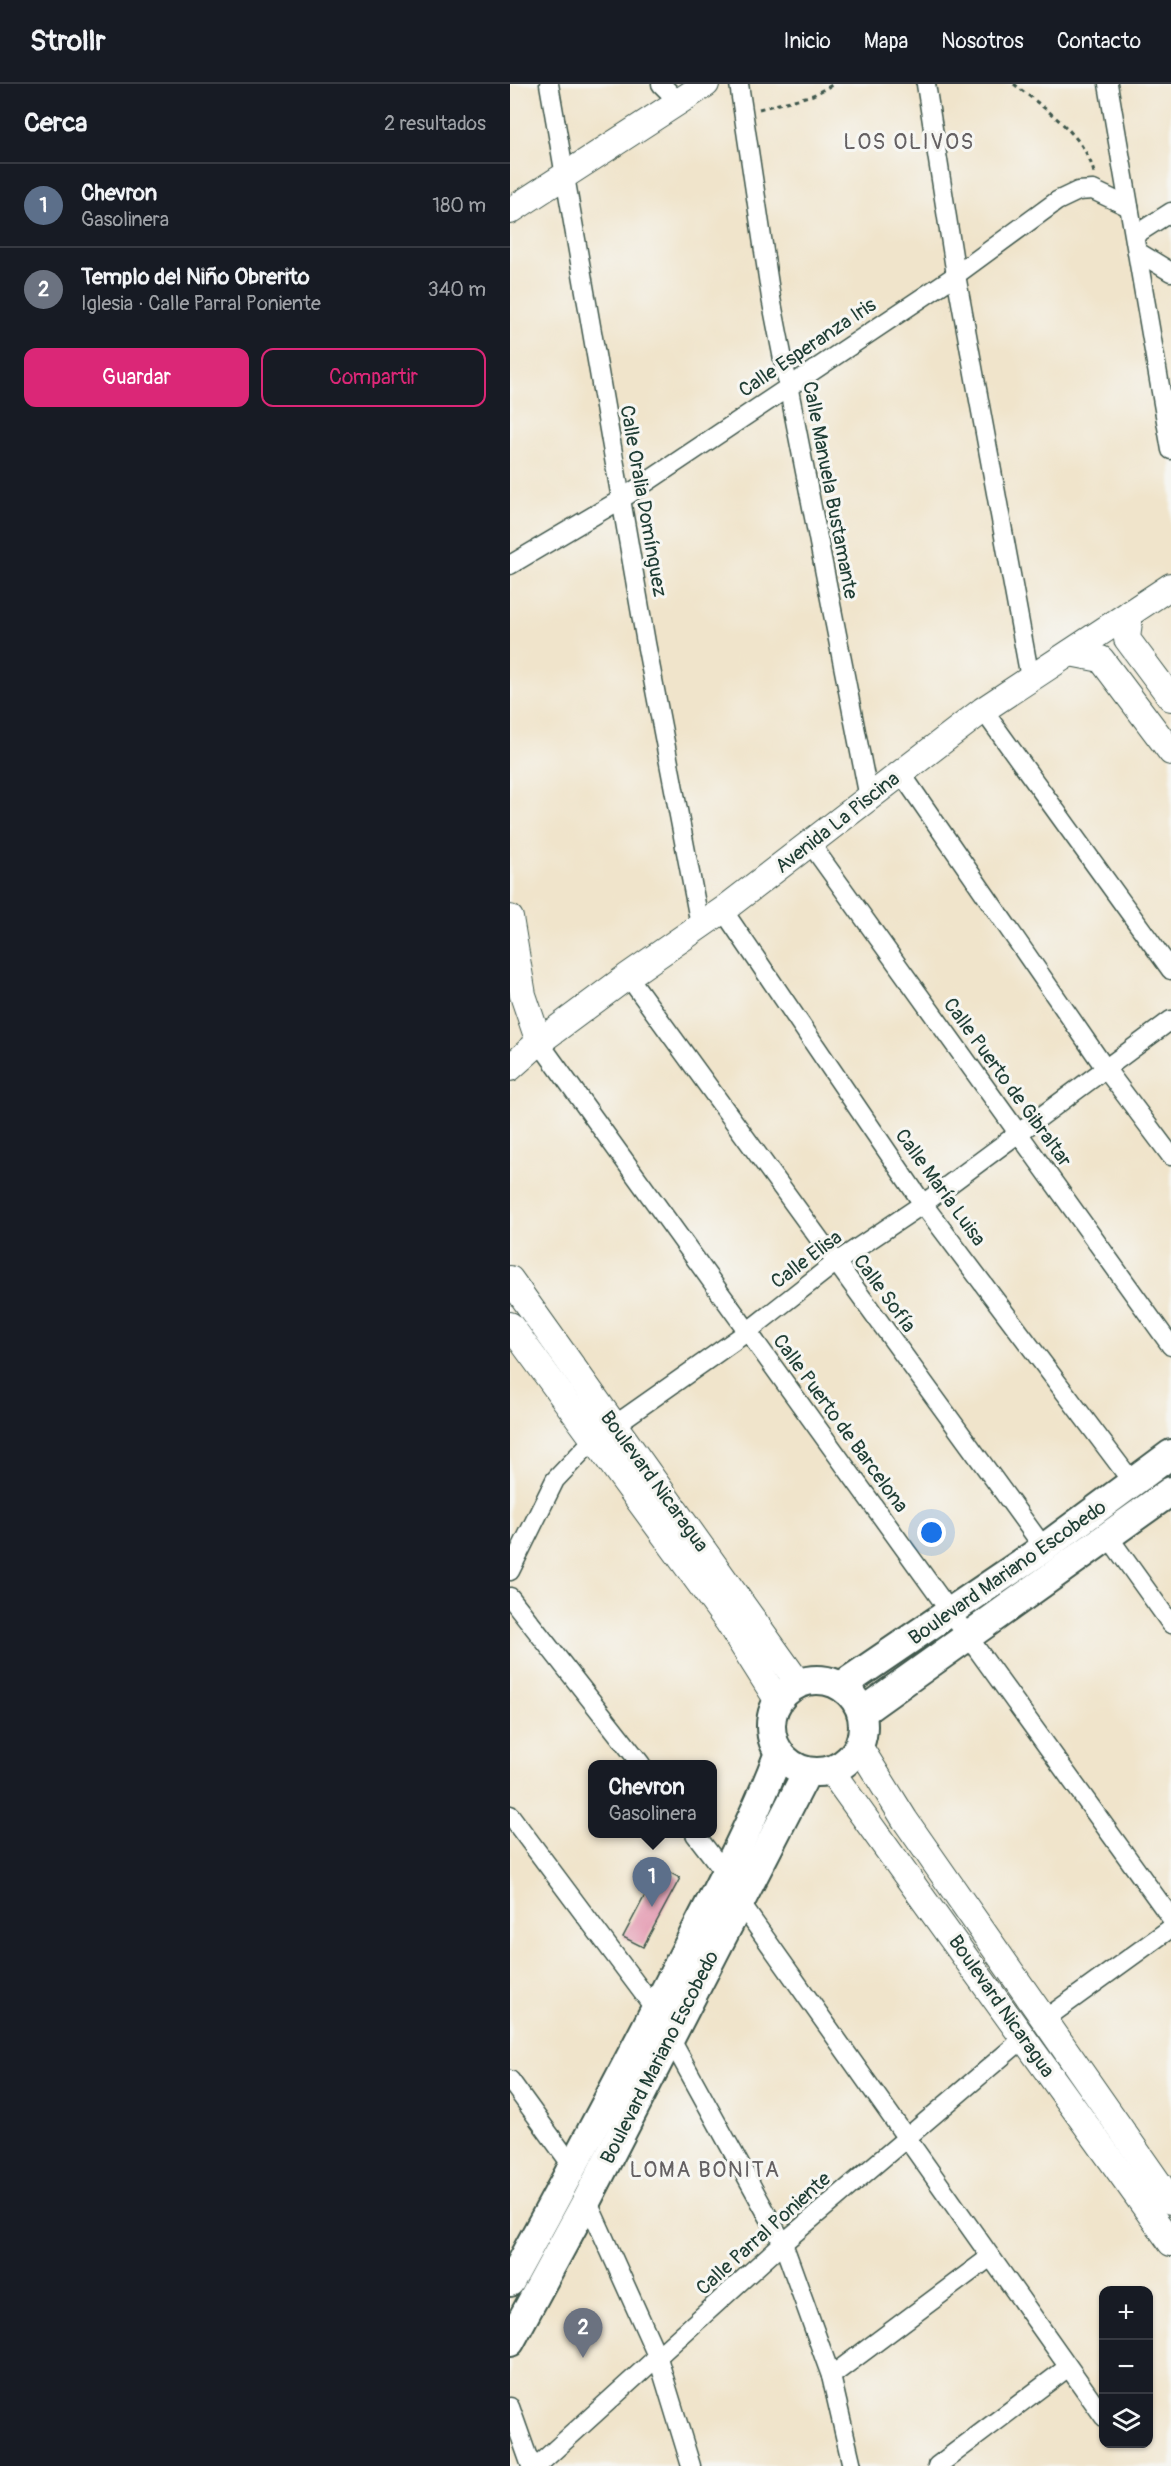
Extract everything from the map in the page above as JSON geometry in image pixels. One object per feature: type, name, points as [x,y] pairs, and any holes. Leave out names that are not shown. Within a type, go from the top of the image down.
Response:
[{"type":"main road","name":"Boulevard Mariano Escobedo","points":[[841,1686],[1044,1548],[1171,1454]]},
{"type":"main road","name":"Boulevard Mariano Escobedo","points":[[862,1712],[1171,1491]]},
{"type":"main road","points":[[821,1680],[841,1686],[850,1693],[862,1712],[863,1735],[859,1746],[843,1765],[819,1771],[786,1761],[779,1752],[771,1727],[789,1692],[821,1680]]},
{"type":"main road","name":"Boulevard Mariano Escobedo","points":[[510,2282],[573,2168],[726,1873],[753,1817],[779,1752]]},
{"type":"main road","name":"Boulevard Mariano Escobedo","points":[[510,2342],[587,2200],[739,1901],[819,1771]]},
{"type":"street","name":"Calle Oralia Domínguez","points":[[549,84],[563,177],[620,500],[700,925]]},
{"type":"street","points":[[661,84],[679,102]]},
{"type":"street","points":[[510,211],[706,84]]},
{"type":"street","name":"Calle Manuela Bustamante","points":[[739,84],[787,387],[869,798]]},
{"type":"street","points":[[926,84],[956,275],[1030,678]]},
{"type":"street","points":[[1108,84],[1171,450]]},
{"type":"street","points":[[1093,190],[1129,207]]},
{"type":"street","name":"Calle Esperanza Iris","points":[[510,565],[620,500],[956,275],[1057,201],[1078,191],[1093,190]]},
{"type":"street","points":[[1136,244],[1171,212]]},
{"type":"street","points":[[1136,244],[1171,272]]},
{"type":"street","name":"Avenida La Piscina","points":[[510,1068],[539,1041],[628,975],[723,910],[982,710],[1171,586]]},
{"type":"street","points":[[1130,613],[1127,639],[1167,684]]},
{"type":"street","points":[[1101,659],[1109,644],[1127,639]]},
{"type":"street","points":[[1070,653],[1101,659],[1171,752]]},
{"type":"street","points":[[982,710],[1171,970]]},
{"type":"street","points":[[901,773],[1105,1068],[1171,1156]]},
{"type":"street","name":"Calle Puerto de Gibraltar","points":[[810,843],[1171,1346]]},
{"type":"street","name":"Calle María Luisa","points":[[723,910],[923,1204],[1133,1483]]},
{"type":"street","points":[[510,918],[523,995],[539,1041]]},
{"type":"street","name":"Calle Sofía","points":[[628,975],[1044,1548]]},
{"type":"street","name":"Calle Elisa","points":[[510,1571],[555,1480],[592,1441],[747,1332],[835,1263],[923,1204],[1171,1020]]},
{"type":"street","name":"Calle Puerto de Barcelona","points":[[539,1041],[1171,1918]]},
{"type":"street","name":"Boulevard Nicaragua","points":[[510,1279],[615,1425],[789,1692]]},
{"type":"street","name":"Boulevard Nicaragua","points":[[510,1325],[592,1441],[728,1622],[789,1692]]},
{"type":"street","points":[[1108,1536],[1171,1624]]},
{"type":"street","points":[[510,1597],[638,1760]]},
{"type":"street","name":"Boulevard Nicaragua","points":[[859,1746],[900,1812],[1171,2201]]},
{"type":"street","name":"Boulevard Nicaragua","points":[[819,1771],[1024,2038],[1171,2243]]},
{"type":"street","points":[[510,1815],[655,2009]]},
{"type":"street","points":[[699,1838],[726,1873]]},
{"type":"street","points":[[739,1901],[989,2258],[1099,2410]]},
{"type":"street","points":[[1045,2019],[1171,1928]]},
{"type":"street","points":[[669,2036],[783,2243],[831,2376],[852,2466]]},
{"type":"street","name":"Calle Parral Poniente","points":[[537,2466],[783,2243],[1024,2038]]},
{"type":"street","points":[[510,2080],[573,2168]]},
{"type":"street","points":[[587,2200],[658,2358],[691,2466]]},
{"type":"street","points":[[831,2376],[989,2258]]},
{"type":"street","points":[[937,2466],[1067,2368]]},
{"type":"street","points":[[510,2407],[531,2466]]},
{"type":"path","points":[[742,114],[813,95],[834,84]]},
{"type":"path","points":[[1014,84],[1054,116],[1078,141],[1092,165],[1093,190]]},
{"type":"building","points":[[660,1867],[680,1878],[643,1947],[623,1937]]},
{"type":"place","name":"Chevron","points":[[652,1907]]},
{"type":"place","name":"Templo del Niño Obrerito","points":[[583,2358]]},
{"type":"district","name":"LOS OLIVOS","points":[[909,141]]},
{"type":"district","name":"LOMA BONITA","points":[[705,2169]]}]
